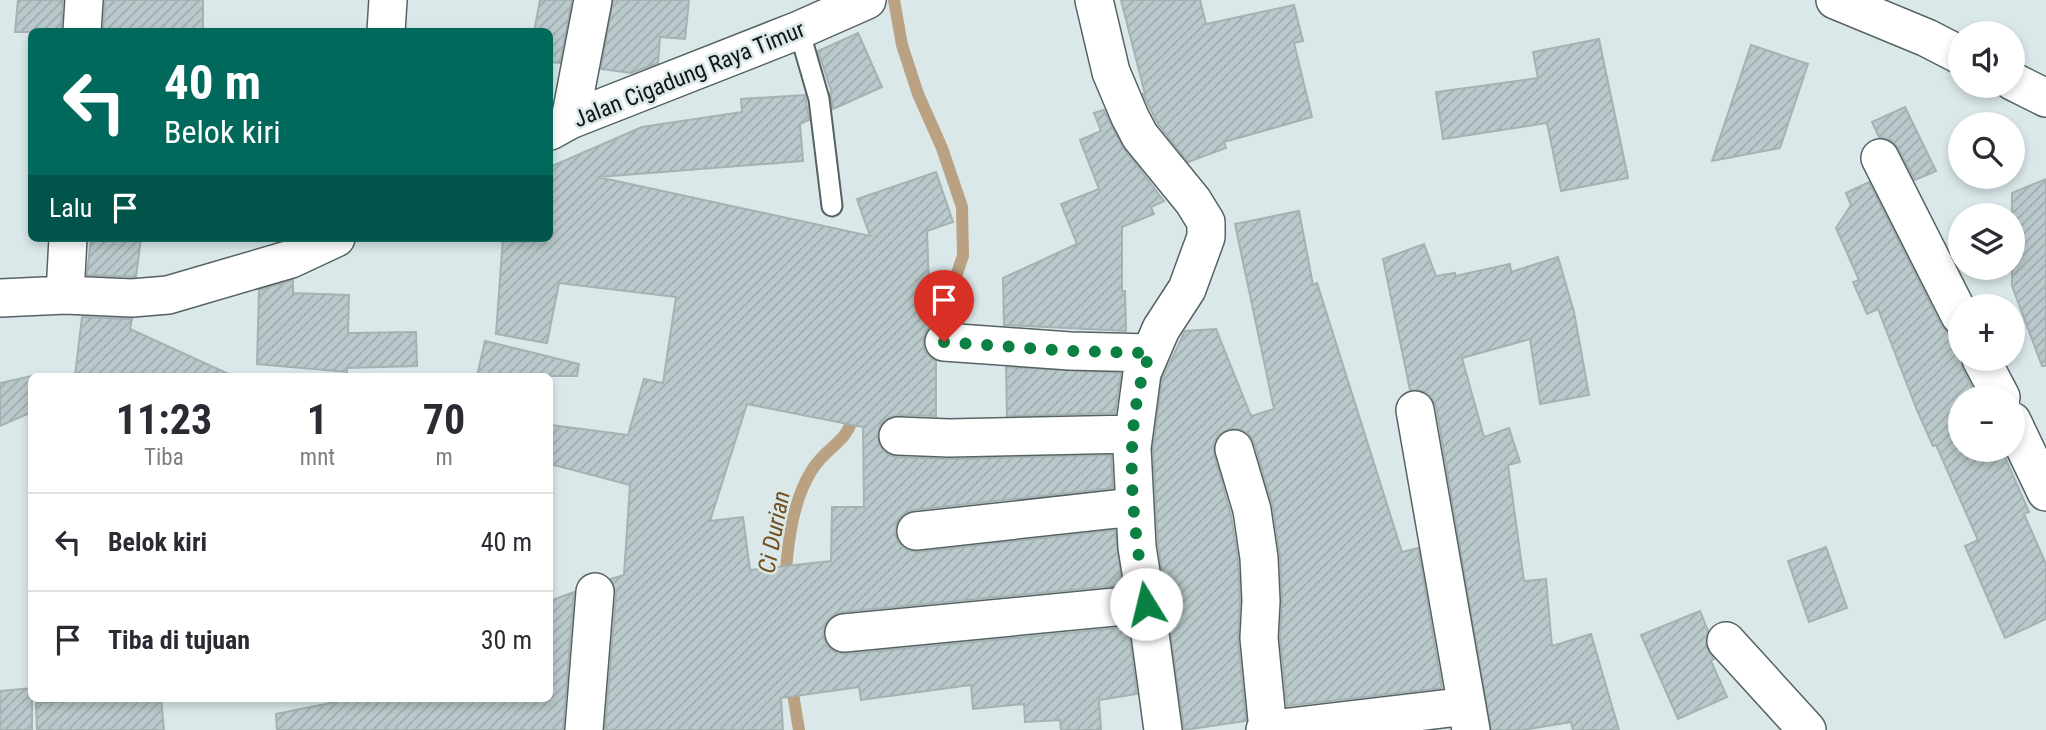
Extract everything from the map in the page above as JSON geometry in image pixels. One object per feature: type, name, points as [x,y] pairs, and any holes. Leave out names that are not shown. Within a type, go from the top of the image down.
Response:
[{"type":"street","points":[[82,28],[84,0]]},
{"type":"street","points":[[386,28],[388,0]]},
{"type":"street","points":[[560,126],[593,0]]},
{"type":"street","name":"Jalan Cigadung Raya Timur","points":[[560,126],[817,16],[867,0]]},
{"type":"street","points":[[1094,0],[1111,72],[1129,117],[1151,150],[1194,201],[1206,222],[1206,237],[1187,289],[1161,329],[1142,373],[1133,434],[1137,547],[1163,730]]},
{"type":"street","points":[[1835,0],[1948,49]]},
{"type":"street","points":[[2025,88],[2046,98]]},
{"type":"street","points":[[1880,158],[1949,294]]},
{"type":"street","points":[[65,295],[68,242]]},
{"type":"street","points":[[0,298],[65,295],[132,298],[168,295],[291,259],[327,242]]},
{"type":"street","points":[[944,342],[1032,349],[1150,353]]},
{"type":"street","points":[[1234,449],[1252,510],[1259,558],[1259,638],[1266,730],[1469,718],[1415,410]]},
{"type":"street","points":[[898,436],[949,438],[1133,434]]},
{"type":"street","points":[[2025,448],[2046,492]]},
{"type":"street","points":[[916,531],[1134,507]]},
{"type":"street","points":[[583,730],[595,592]]},
{"type":"street","points":[[844,633],[1146,604]]},
{"type":"street","points":[[1726,642],[1807,730]]},
{"type":"lane","points":[[817,16],[820,99],[832,205]]},
{"type":"building","points":[[18,0],[63,0],[61,28],[28,28],[28,32],[15,32]]},
{"type":"building","points":[[105,0],[203,0],[203,28],[103,28]]},
{"type":"building","points":[[540,0],[572,0],[560,63],[553,62],[553,28],[535,28]]},
{"type":"building","points":[[613,0],[689,0],[685,39],[660,37],[658,63],[631,73],[601,69]]},
{"type":"building","points":[[1121,0],[1200,0],[1206,24],[1294,5],[1303,41],[1294,43],[1312,117],[1224,142],[1226,148],[1188,162],[1158,124],[1143,94]]},
{"type":"building","points":[[858,33],[882,87],[833,109],[832,93],[818,51]]},
{"type":"building","points":[[1599,39],[1628,178],[1561,191],[1547,123],[1443,139],[1436,92],[1538,78],[1533,52]]},
{"type":"building","points":[[1751,45],[1808,64],[1780,148],[1712,161]]},
{"type":"building","points":[[805,95],[809,120],[800,124],[803,161],[598,177],[870,236],[857,199],[936,172],[953,222],[927,231],[930,316],[935,316],[935,323],[926,331],[923,341],[925,352],[936,361],[936,416],[899,415],[888,418],[881,424],[877,435],[880,446],[887,454],[897,457],[949,459],[1111,455],[1113,488],[913,510],[903,515],[897,523],[895,534],[899,543],[907,550],[918,552],[1115,530],[1122,585],[842,612],[832,616],[825,624],[823,636],[827,646],[835,652],[846,654],[1128,627],[1137,694],[1099,700],[1101,730],[1061,730],[1060,720],[1025,722],[1024,704],[973,709],[971,685],[861,700],[859,687],[781,698],[783,730],[605,730],[616,594],[611,579],[624,575],[630,485],[553,465],[553,425],[628,435],[644,379],[663,383],[676,297],[559,283],[547,343],[496,334],[503,242],[553,242],[553,166],[642,127],[742,112],[741,99]],"holes":[[[747,404],[863,427],[864,507],[832,507],[831,561],[750,570],[743,517],[710,521]]]},
{"type":"building","points":[[1905,107],[1936,171],[1915,180],[1898,148],[1891,140],[1879,137],[1872,122]]},
{"type":"building","points":[[1104,110],[1122,146],[1164,201],[1151,207],[1154,214],[1122,227],[1122,291],[1125,291],[1126,331],[1004,325],[1003,278],[1077,244],[1061,204],[1099,189],[1080,140],[1101,131],[1094,113]]},
{"type":"building","points":[[2046,179],[2046,366],[2042,366],[2025,321],[2025,294],[2015,294],[2012,286],[2012,280],[2025,280],[2025,203],[2012,203],[2012,193]]},
{"type":"building","points":[[1869,182],[1941,325],[1948,333],[1948,371],[1964,371],[1971,385],[1948,385],[1948,462],[2007,462],[2029,512],[2024,514],[2046,564],[2046,619],[2005,638],[1965,546],[1978,540],[1936,445],[1933,446],[1917,410],[1878,309],[1867,314],[1853,282],[1859,280],[1836,228],[1851,205],[1846,193]]},
{"type":"building","points":[[1299,211],[1313,285],[1317,283],[1402,552],[1418,548],[1442,688],[1287,706],[1280,638],[1280,557],[1273,507],[1254,442],[1248,433],[1229,429],[1218,435],[1214,443],[1214,454],[1231,515],[1238,560],[1238,640],[1246,721],[1184,730],[1158,545],[1153,449],[1162,379],[1185,331],[1216,329],[1251,416],[1274,409],[1235,224]]},
{"type":"building","points":[[91,242],[140,242],[136,277],[87,275]]},
{"type":"building","points":[[1424,244],[1436,276],[1455,273],[1455,276],[1510,264],[1511,272],[1558,257],[1574,312],[1589,395],[1540,404],[1530,339],[1462,358],[1484,437],[1509,428],[1520,462],[1508,465],[1524,581],[1546,579],[1552,646],[1591,634],[1619,730],[1573,730],[1571,722],[1523,730],[1491,730],[1436,406],[1431,397],[1423,391],[1410,390],[1383,259]]},
{"type":"building","points":[[293,280],[293,293],[349,295],[348,333],[416,332],[417,366],[347,368],[347,372],[257,364],[259,290]]},
{"type":"building","points":[[82,317],[132,319],[130,329],[226,373],[75,373]]},
{"type":"building","points":[[485,341],[579,364],[577,376],[553,376],[553,373],[478,373]]},
{"type":"building","points":[[1006,367],[1121,373],[1115,413],[1007,416]]},
{"type":"building","points":[[28,377],[28,414],[0,426],[0,383]]},
{"type":"building","points":[[1826,547],[1847,608],[1809,622],[1788,561]]},
{"type":"building","points":[[574,592],[563,730],[277,730],[276,714],[335,702],[553,702],[553,600]]},
{"type":"building","points":[[1700,611],[1708,631],[1706,646],[1714,659],[1711,661],[1727,697],[1678,719],[1641,635]]},
{"type":"building","points":[[28,688],[28,702],[32,702],[32,730],[0,730],[0,691]]},
{"type":"building","points":[[161,702],[164,730],[37,730],[36,703]]},
{"type":"waterway","name":"Ci Durian","points":[[894,0],[902,45],[918,94],[942,148],[962,207],[963,256],[948,299],[937,315],[920,321]]},
{"type":"waterway","name":"Ci Durian","points":[[785,580],[795,509],[805,482],[818,461],[848,430],[855,409]]},
{"type":"waterway","name":"Ci Durian","points":[[791,682],[799,730]]},
{"type":"route","points":[[944,342],[995,347],[1150,353],[1142,373],[1132,448],[1137,547],[1146,604]]}]
